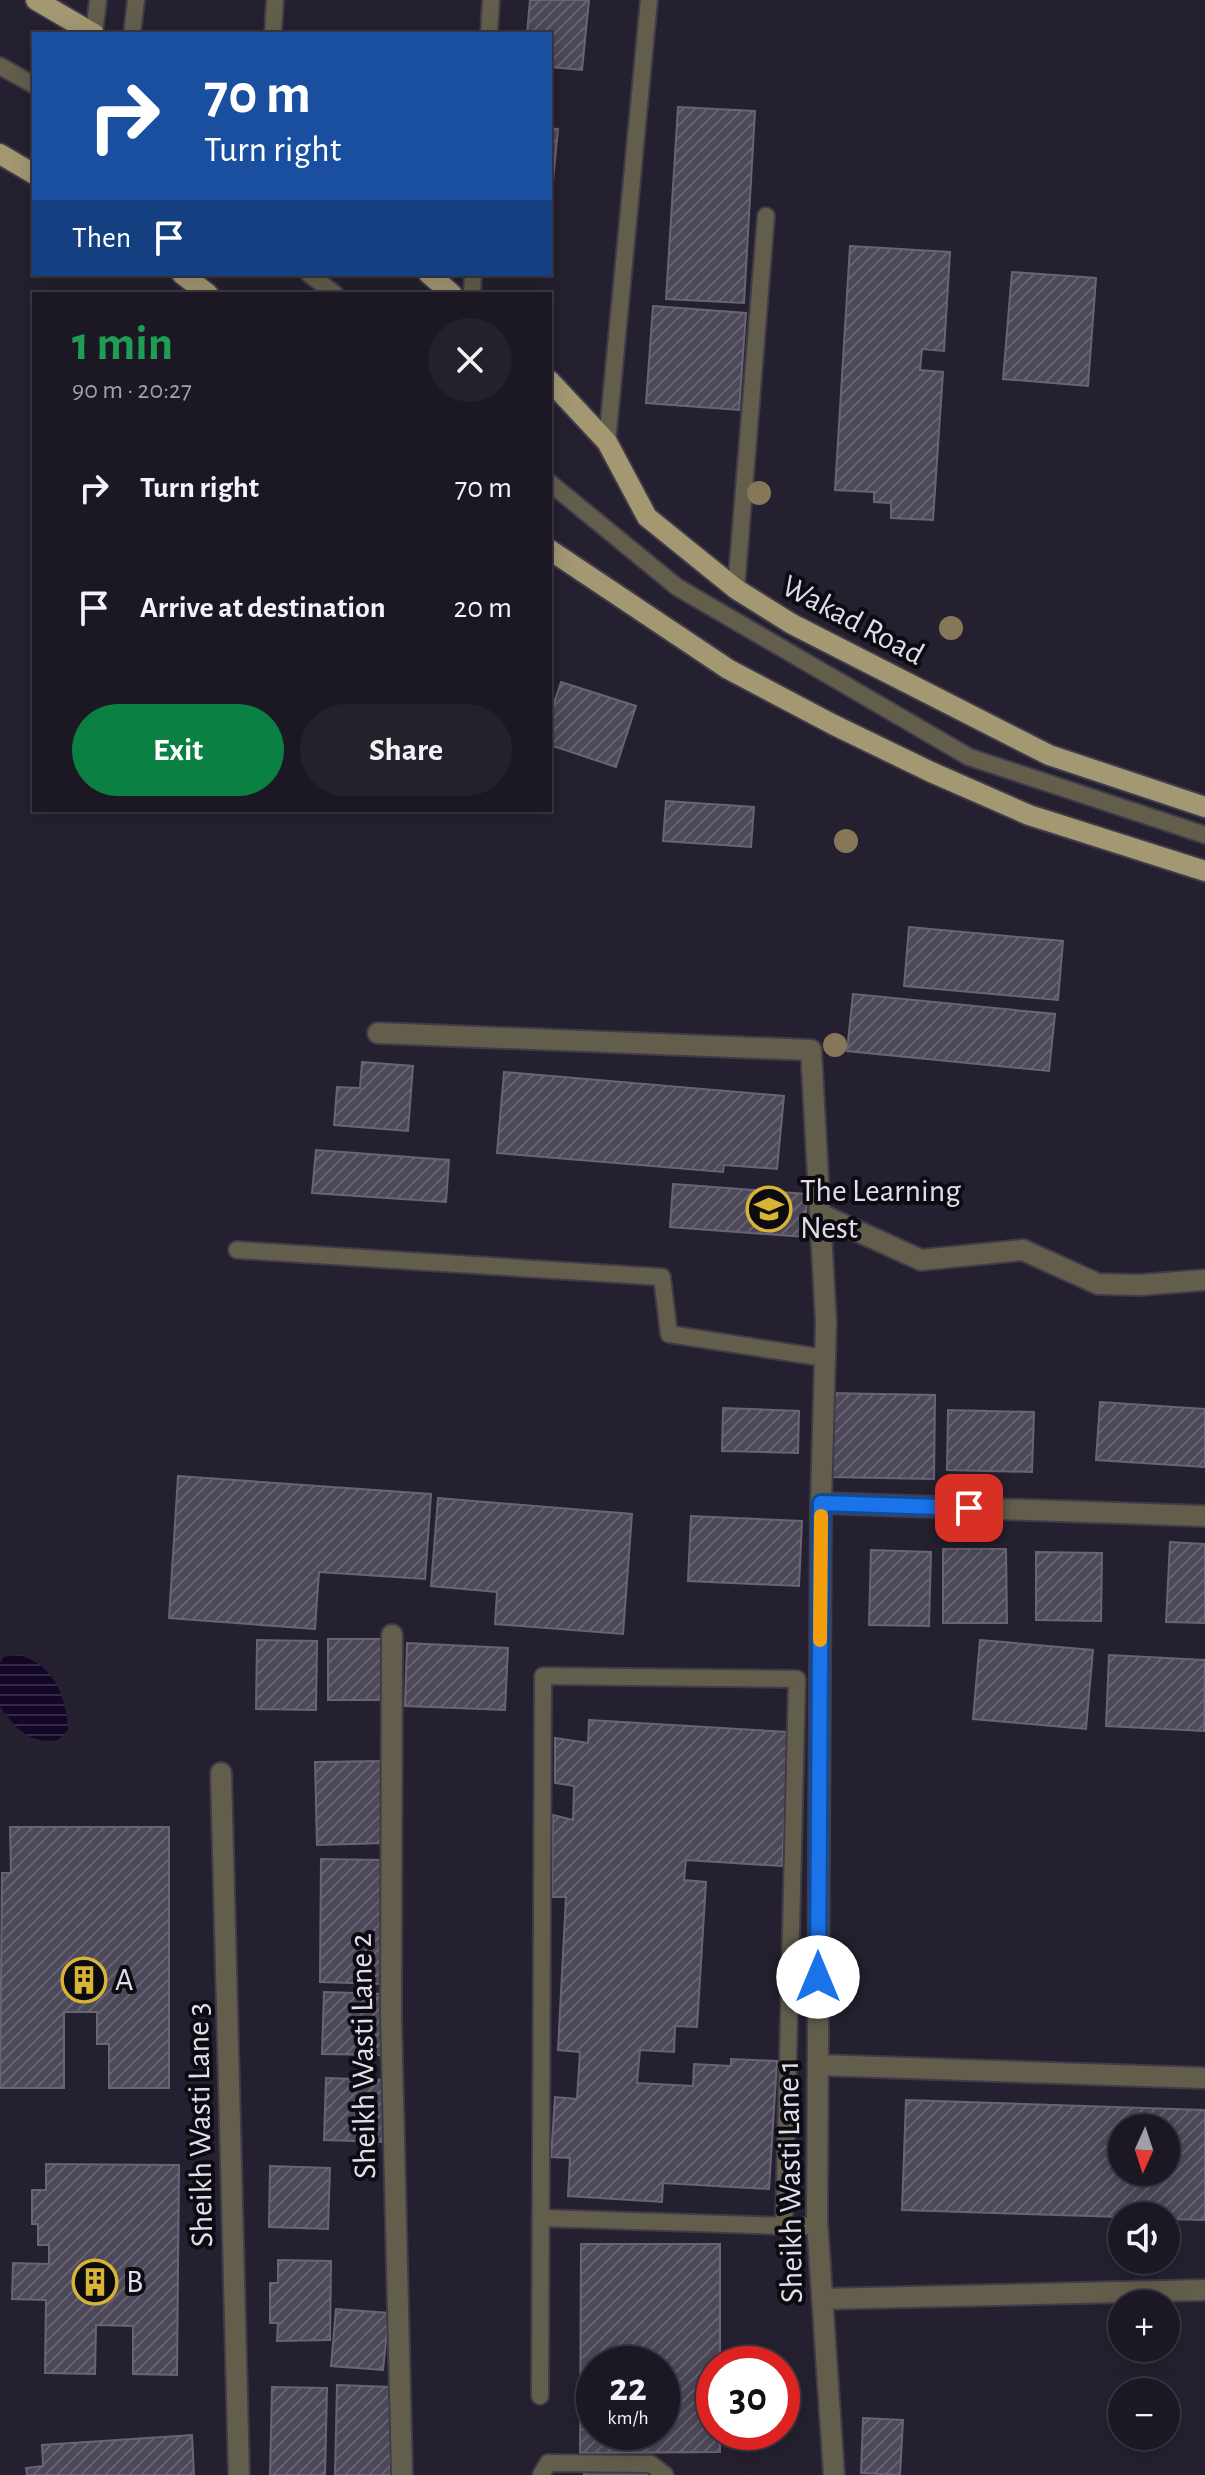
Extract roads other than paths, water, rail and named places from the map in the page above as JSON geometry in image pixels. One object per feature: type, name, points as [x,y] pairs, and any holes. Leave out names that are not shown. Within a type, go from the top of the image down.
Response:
[{"type":"main road","points":[[36,0],[91,32]]},
{"type":"main road","points":[[0,154],[32,173]]},
{"type":"main road","points":[[185,276],[205,292]]},
{"type":"main road","points":[[431,276],[450,292]]},
{"type":"main road","name":"Wakad Road","points":[[552,383],[607,442],[647,517],[736,589],[792,624],[1049,755],[1205,807]]},
{"type":"main road","points":[[552,551],[728,669],[869,742],[1029,815],[1205,871]]},
{"type":"street","name":"Sheikh Wasti Lane 1","points":[[378,1033],[811,1050],[826,1322],[821,1503],[817,2226],[834,2475]]},
{"type":"street","points":[[820,1214],[921,1260],[1023,1250],[1098,1284],[1140,1285],[1205,1280]]},
{"type":"street","points":[[821,1503],[1205,1516]]},
{"type":"street","name":"Sheikh Wasti Lane 2","points":[[392,1635],[391,2016],[402,2475]]},
{"type":"street","name":"Sheikh Wasti Lane 3","points":[[221,1773],[239,2475]]},
{"type":"street","points":[[818,2065],[1205,2078]]},
{"type":"street","points":[[822,2299],[1205,2290]]},
{"type":"lane","points":[[94,32],[98,0]]},
{"type":"lane","points":[[132,32],[136,0]]},
{"type":"lane","points":[[273,32],[275,0]]},
{"type":"lane","points":[[489,32],[491,0]]},
{"type":"lane","points":[[607,442],[649,0]]},
{"type":"lane","points":[[0,66],[32,84]]},
{"type":"lane","points":[[736,589],[766,216]]},
{"type":"lane","points":[[312,276],[332,292]]},
{"type":"lane","points":[[552,485],[677,587],[969,757],[1205,835]]},
{"type":"lane","points":[[237,1250],[662,1277],[669,1334],[825,1358]]},
{"type":"lane","points":[[540,2396],[543,1676],[820,1680]]},
{"type":"lane","points":[[784,2226],[797,1679]]},
{"type":"lane","points":[[542,2218],[817,2226]]},
{"type":"lane","points":[[541,2475],[548,2463],[651,2464],[665,2475]]},
{"type":"place","name":"The Learning Nest","points":[[769,1209]]},
{"type":"place","name":"A","points":[[84,1980]]},
{"type":"place","name":"B","points":[[95,2282]]}]
